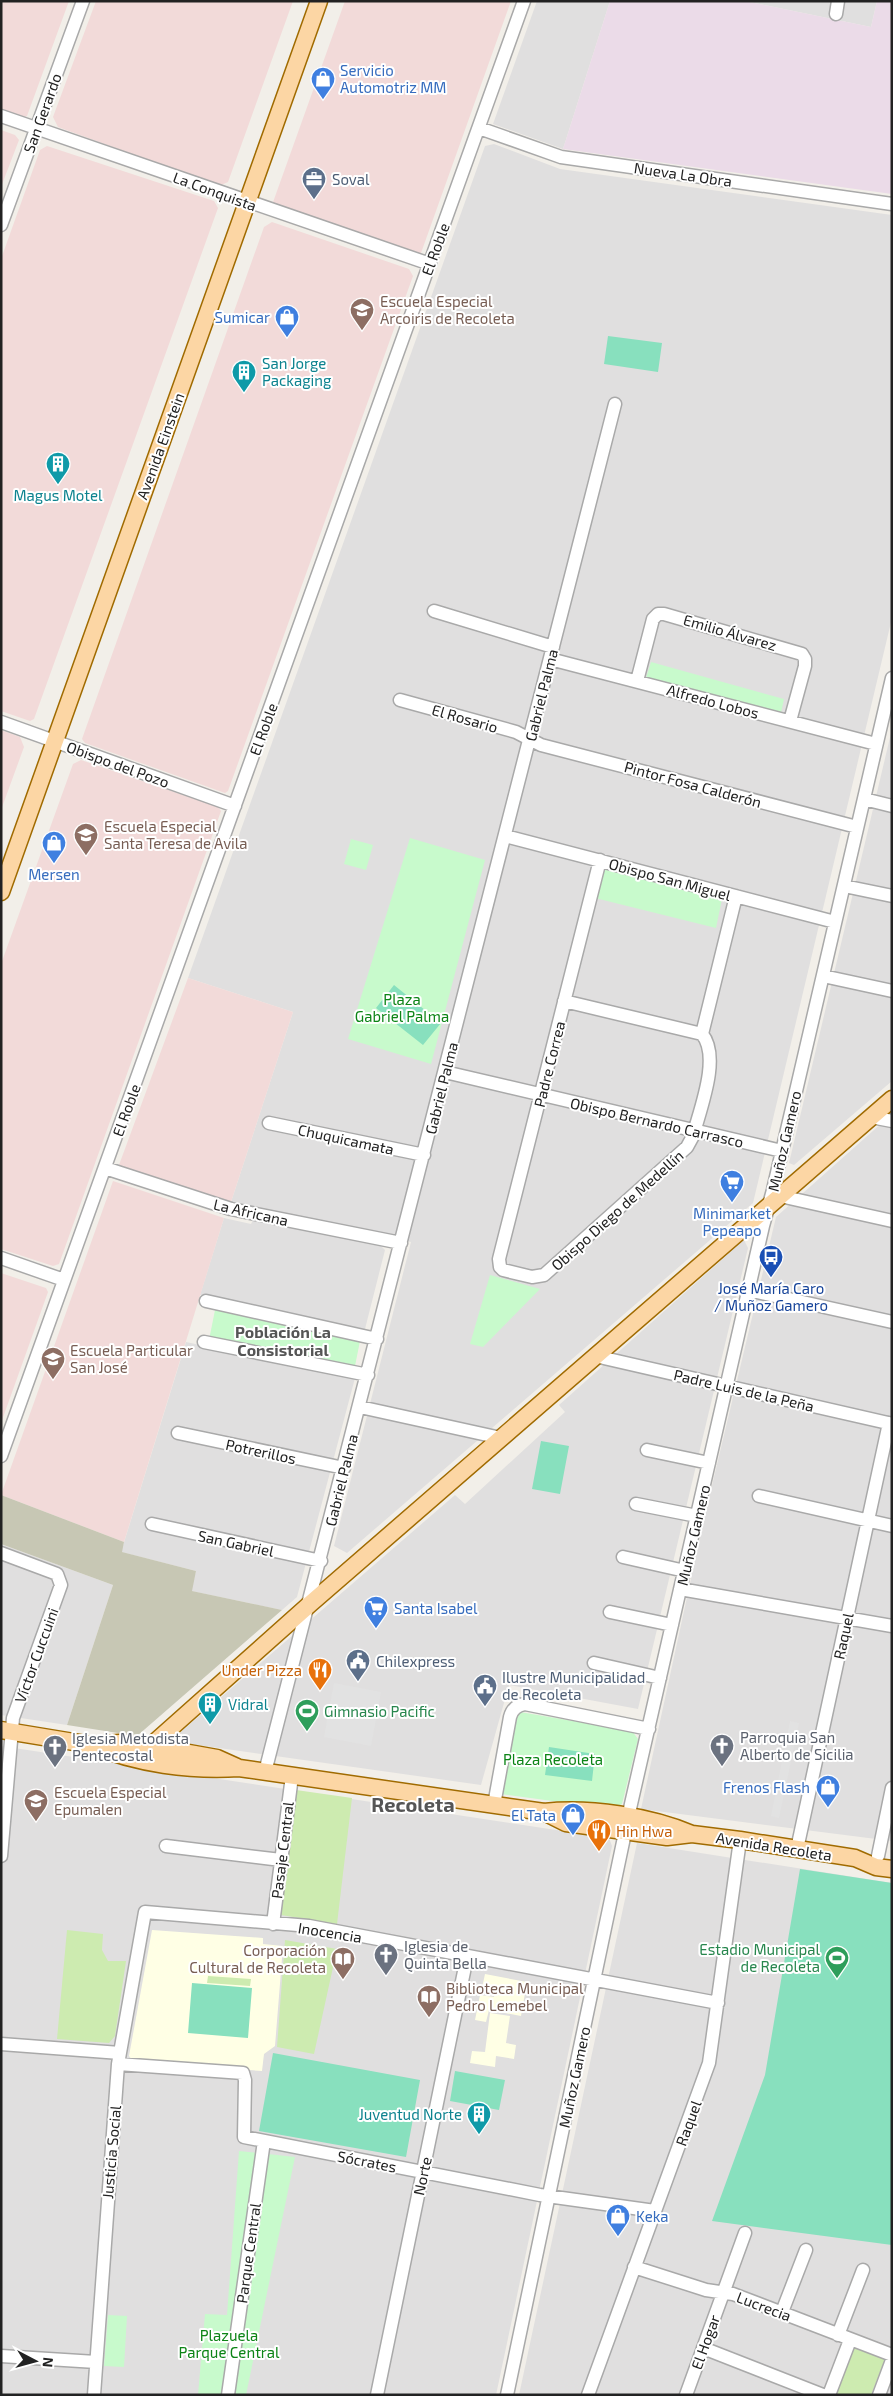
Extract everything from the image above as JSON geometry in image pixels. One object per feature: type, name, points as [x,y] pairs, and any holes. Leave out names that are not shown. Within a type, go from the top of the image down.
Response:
[{"type":"main road","name":"Avenida Einstein","points":[[1,892],[319,1]]},
{"type":"main road","points":[[136,1759],[310,1604],[892,1099]]},
{"type":"main road","name":"Avenida Recoleta","points":[[6,1731],[92,1744],[119,1742],[150,1746],[217,1758],[239,1768]]},
{"type":"main road","name":"Avenida Recoleta","points":[[92,1744],[117,1755],[136,1759],[215,1770],[239,1768],[544,1812],[566,1823],[628,1824],[667,1837],[692,1834],[855,1858],[885,1857]]},
{"type":"main road","name":"Avenida Recoleta","points":[[855,1858],[876,1867],[892,1869]]},
{"type":"street","name":"San Gerardo","points":[[1,225],[83,1]]},
{"type":"street","name":"El Roble","points":[[1,1456],[524,1]]},
{"type":"street","name":"La Conquista","points":[[1,116],[430,264]]},
{"type":"street","name":"Nueva La Obra","points":[[479,128],[561,156],[892,204]]},
{"type":"street","name":"Gabriel Palma","points":[[266,1772],[615,404]]},
{"type":"street","name":"Alfredo Lobos","points":[[434,611],[636,681],[876,744]]},
{"type":"street","name":"Emilio Álvarez","points":[[636,681],[653,619],[658,614],[664,614],[802,654],[805,662],[790,722]]},
{"type":"street","name":"Muñoz Gamero","points":[[507,2395],[660,1678],[748,1290],[774,1201],[782,1151],[892,678]]},
{"type":"street","name":"El Rosario","points":[[400,700],[516,732],[530,739]]},
{"type":"street","name":"Obispo del Pozo","points":[[1,722],[235,806]]},
{"type":"street","name":"Pintor Fosa Calderón","points":[[530,739],[541,745],[857,827]]},
{"type":"street","points":[[864,800],[892,806]]},
{"type":"street","name":"Obispo San Miguel","points":[[505,836],[836,922]]},
{"type":"street","name":"Padre Correa","points":[[500,1267],[499,1259],[600,860]]},
{"type":"street","points":[[844,886],[892,896]]},
{"type":"street","points":[[564,1001],[702,1034],[736,896]]},
{"type":"street","points":[[823,976],[892,991]]},
{"type":"street","name":"Obispo Diego de Medellín","points":[[500,1267],[506,1271],[532,1277],[544,1275],[683,1152],[694,1130],[710,1064],[710,1048],[702,1034]]},
{"type":"street","name":"Obispo Bernardo Carrasco","points":[[445,1072],[782,1151]]},
{"type":"street","points":[[872,1117],[892,1121]]},
{"type":"street","name":"Chuquicamata","points":[[268,1123],[424,1155]]},
{"type":"street","name":"La Africana","points":[[105,1168],[225,1208],[401,1243]]},
{"type":"street","points":[[774,1201],[892,1221]]},
{"type":"street","points":[[1,1258],[64,1280]]},
{"type":"street","points":[[748,1290],[892,1322]]},
{"type":"street","points":[[206,1301],[377,1339]]},
{"type":"street","points":[[204,1342],[368,1375]]},
{"type":"street","name":"Padre Luis de la Peña","points":[[595,1356],[890,1424]]},
{"type":"street","points":[[360,1407],[501,1438]]},
{"type":"street","name":"Raquel","points":[[797,1849],[890,1424]]},
{"type":"street","name":"Potrerillos","points":[[178,1433],[344,1468]]},
{"type":"street","points":[[647,1450],[709,1463]]},
{"type":"street","points":[[759,1496],[892,1526]]},
{"type":"street","points":[[636,1504],[697,1516]]},
{"type":"street","name":"San Gabriel","points":[[152,1524],[321,1562]]},
{"type":"street","name":"Víctor Cuccuini","points":[[1,1553],[54,1572],[60,1578],[61,1584],[6,1731],[1,1856]]},
{"type":"street","points":[[623,1557],[684,1571]]},
{"type":"street","points":[[680,1589],[892,1626]]},
{"type":"street","points":[[610,1612],[672,1625]]},
{"type":"street","points":[[594,1663],[660,1678]]},
{"type":"street","points":[[494,1806],[510,1717],[512,1710],[519,1705],[529,1705],[649,1729]]},
{"type":"street","name":"Pasaje Central","points":[[273,1924],[292,1776]]},
{"type":"street","points":[[885,1857],[892,1788]]},
{"type":"street","name":"Raquel","points":[[588,2395],[707,2071],[740,1840]]},
{"type":"street","points":[[166,1846],[281,1860]]},
{"type":"street","name":"Inocencia","points":[[145,1912],[320,1928],[718,2004]]},
{"type":"street","name":"Justicia Social","points":[[94,2395],[119,2059],[145,1912]]},
{"type":"street","name":"Norte","points":[[377,2395],[466,1957]]},
{"type":"street","points":[[1,2044],[119,2059]]},
{"type":"street","name":"Sócrates","points":[[119,2059],[243,2073],[245,2080],[244,2137],[549,2197]]},
{"type":"street","name":"Parque Central","points":[[228,2395],[264,2140]]},
{"type":"street","points":[[549,2197],[655,2212]]},
{"type":"street","name":"El Hogar","points":[[686,2395],[745,2233]]},
{"type":"street","points":[[782,2312],[806,2250]]},
{"type":"street","name":"Lucrecia","points":[[634,2267],[706,2290],[723,2292],[782,2312],[892,2355]]},
{"type":"street","points":[[829,2395],[863,2270]]},
{"type":"street","points":[[703,2348],[823,2395]]},
{"type":"street","points":[[1,2356],[96,2362]]},
{"type":"street","points":[[879,2395],[892,2360]]},
{"type":"shaded area","points":[[1,1],[69,1],[27,116],[21,118],[1,111]]},
{"type":"shaded area","points":[[96,1],[293,1],[228,182],[219,186],[58,127],[53,117]]},
{"type":"shaded area","points":[[345,1],[511,1],[421,253],[416,256],[272,205]]},
{"type":"shaded area","points":[[537,1],[610,1],[563,149],[493,124]]},
{"type":"shaded area","points":[[610,1],[745,1],[871,27],[877,1],[892,1],[892,194],[563,149]]},
{"type":"shaded area","points":[[745,1],[877,1],[871,27]]},
{"type":"shaded area","points":[[1,130],[15,135],[19,140],[1,187]]},
{"type":"shaded area","points":[[494,144],[560,169],[892,215],[892,618],[753,1203],[347,1553],[334,1546],[411,1242],[231,1202],[293,1012],[188,978],[485,146]]},
{"type":"shaded area","points":[[47,146],[214,201],[218,208],[34,719],[30,721],[1,711],[1,259],[40,150]]},
{"type":"shaded area","points":[[272,222],[409,269],[413,276],[228,791],[225,793],[85,743],[82,739],[264,227]]},
{"type":"shaded area","points":[[892,729],[892,1081],[794,1165],[789,1163]]},
{"type":"shaded area","points":[[1,730],[20,737],[24,747],[1,810]]},
{"type":"shaded area","points":[[81,760],[218,807],[221,811],[59,1264],[53,1266],[1,1249],[1,964],[73,764]]},
{"type":"shaded area","points":[[188,978],[293,1012],[231,1202],[119,1165]]},
{"type":"shaded area","points":[[892,1114],[892,1841],[641,1809],[704,1519],[776,1217]]},
{"type":"shaded area","points":[[113,1181],[224,1218],[124,1542],[1,1495]]},
{"type":"shaded area","points":[[224,1218],[251,1224],[253,1220],[381,1246],[385,1250],[365,1329],[200,1295]]},
{"type":"shaded area","points":[[744,1240],[748,1248],[638,1709],[509,1685],[481,1785],[177,1742],[175,1737],[455,1495],[465,1504],[565,1412],[559,1405]]},
{"type":"shaded area","points":[[1,1273],[46,1288],[48,1292],[1,1423]]},
{"type":"shaded area","points":[[186,1342],[355,1378],[297,1597],[282,1610],[191,1591],[196,1571],[121,1552]]},
{"type":"shaded area","points":[[1,1495],[124,1542],[122,1552],[196,1571],[192,1591],[282,1610],[137,1736],[67,1725],[113,1585],[1,1544]]},
{"type":"shaded area","points":[[1,1544],[113,1585],[67,1725],[1,1715]]},
{"type":"shaded area","points":[[334,1683],[381,1692],[371,1746],[324,1737]]},
{"type":"shaded area","points":[[790,1721],[799,1723],[779,1818],[771,1816]]},
{"type":"shaded area","points":[[1,1746],[609,1838],[612,1846],[496,2395],[1,2395]]},
{"type":"shaded area","points":[[637,1843],[892,1883],[892,2395],[519,2395]]},
{"type":"shaded area","points":[[152,1930],[263,1938],[263,1944],[283,1946],[275,2046],[264,2054],[262,2071],[133,2061],[129,2056]]},
{"type":"shaded area","points":[[485,1974],[527,1982],[521,2016],[489,2010],[486,2022],[475,2020],[480,1995],[494,1997],[495,1990],[482,1988]]},
{"type":"shaded area","points":[[490,2013],[510,2016],[506,2043],[516,2045],[514,2059],[496,2056],[495,2067],[470,2063],[472,2051],[485,2052]]},
{"type":"green space","points":[[608,336],[662,343],[658,372],[604,364]]},
{"type":"green space","points":[[651,662],[784,699],[781,713],[646,678]]},
{"type":"green space","name":"Plaza Gabriel Palma","points":[[410,838],[485,860],[431,1064],[348,1039]]},
{"type":"green space","points":[[351,839],[373,845],[366,870],[344,864]]},
{"type":"green space","points":[[602,869],[722,899],[716,928],[595,898]]},
{"type":"green space","points":[[394,985],[441,1023],[423,1045],[376,1008]]},
{"type":"green space","points":[[490,1275],[540,1289],[483,1347],[470,1344]]},
{"type":"green space","points":[[215,1310],[360,1341],[354,1371],[209,1340]]},
{"type":"green space","points":[[541,1441],[569,1446],[560,1494],[532,1489]]},
{"type":"green space","name":"Plaza Recoleta","points":[[520,1712],[632,1731],[638,1739],[622,1804],[612,1809],[500,1794],[515,1717]]},
{"type":"green space","points":[[549,1747],[595,1754],[592,1781],[545,1775]]},
{"type":"green space","points":[[296,1790],[352,1798],[337,1924],[281,1915],[279,1912]]},
{"type":"green space","name":"Estadio Municipal de Recoleta","points":[[800,1869],[892,1883],[892,2245],[712,2221],[765,2075]]},
{"type":"green space","points":[[67,1930],[103,1934],[102,1950],[108,1961],[126,1961],[115,2036],[109,2043],[57,2039]]},
{"type":"green space","points":[[285,1940],[337,1949],[314,2054],[277,2047]]},
{"type":"green space","points":[[208,1976],[251,1979],[250,1986],[207,1983]]},
{"type":"green space","points":[[192,1983],[252,1988],[248,2038],[188,2033]]},
{"type":"green space","points":[[273,2053],[420,2080],[406,2157],[259,2131]]},
{"type":"green space","points":[[455,2071],[505,2080],[499,2110],[450,2101]]},
{"type":"green space","name":"Plazuela Parque Central","points":[[239,2151],[295,2157],[246,2395],[198,2395],[205,2314],[227,2315]]},
{"type":"green space","points":[[108,2315],[127,2316],[124,2367],[104,2366]]},
{"type":"green space","points":[[851,2347],[885,2359],[871,2395],[833,2395]]},
{"type":"place","name":"Servicio Automotriz MM","points":[[323,100]]},
{"type":"place","name":"Soval","points":[[314,200]]},
{"type":"place","name":"Escuela Especial Arcoiris de Recoleta","points":[[362,331]]},
{"type":"place","name":"Sumicar","points":[[287,338]]},
{"type":"place","name":"San Jorge Packaging","points":[[244,393]]},
{"type":"place","name":"Magus Motel","points":[[58,485]]},
{"type":"place","name":"Escuela Especial Santa Teresa de Avila","points":[[86,856]]},
{"type":"place","name":"Mersen","points":[[54,864]]},
{"type":"place","name":"Minimarket Pepeapo","points":[[732,1203]]},
{"type":"place","name":"José María Caro / Muñoz Gamero","points":[[771,1278]]},
{"type":"place","name":"Escuela Particular San José","points":[[53,1380]]},
{"type":"place","name":"Santa Isabel","points":[[376,1629]]},
{"type":"place","name":"Chilexpress","points":[[358,1682]]},
{"type":"place","name":"Under Pizza","points":[[320,1691]]},
{"type":"place","name":"Ilustre Municipalidad de Recoleta","points":[[485,1707]]},
{"type":"place","name":"Vidral","points":[[210,1725]]},
{"type":"place","name":"Gimnasio Pacific","points":[[307,1732]]},
{"type":"place","name":"Parroquia San Alberto de Sicilia","points":[[722,1767]]},
{"type":"place","name":"Iglesia Metodista Pentecostal","points":[[55,1768]]},
{"type":"place","name":"Frenos Flash","points":[[828,1808]]},
{"type":"place","name":"Escuela Especial Epumalen","points":[[36,1822]]},
{"type":"place","name":"El Tata","points":[[573,1836]]},
{"type":"place","name":"Hin Hwa","points":[[599,1852]]},
{"type":"place","name":"Iglesia de Quinta Bella","points":[[386,1976]]},
{"type":"place","name":"Estadio Municipal de Recoleta","points":[[837,1979]]},
{"type":"place","name":"Corporación Cultural de Recoleta","points":[[343,1980]]},
{"type":"place","name":"Biblioteca Municipal Pedro Lemebel","points":[[429,2018]]},
{"type":"place","name":"Juventud Norte","points":[[479,2135]]},
{"type":"place","name":"Keka","points":[[618,2237]]},
{"type":"district","name":"Población La Consistorial","points":[[283,1340]]},
{"type":"district","name":"Recoleta","points":[[413,1804]]}]
